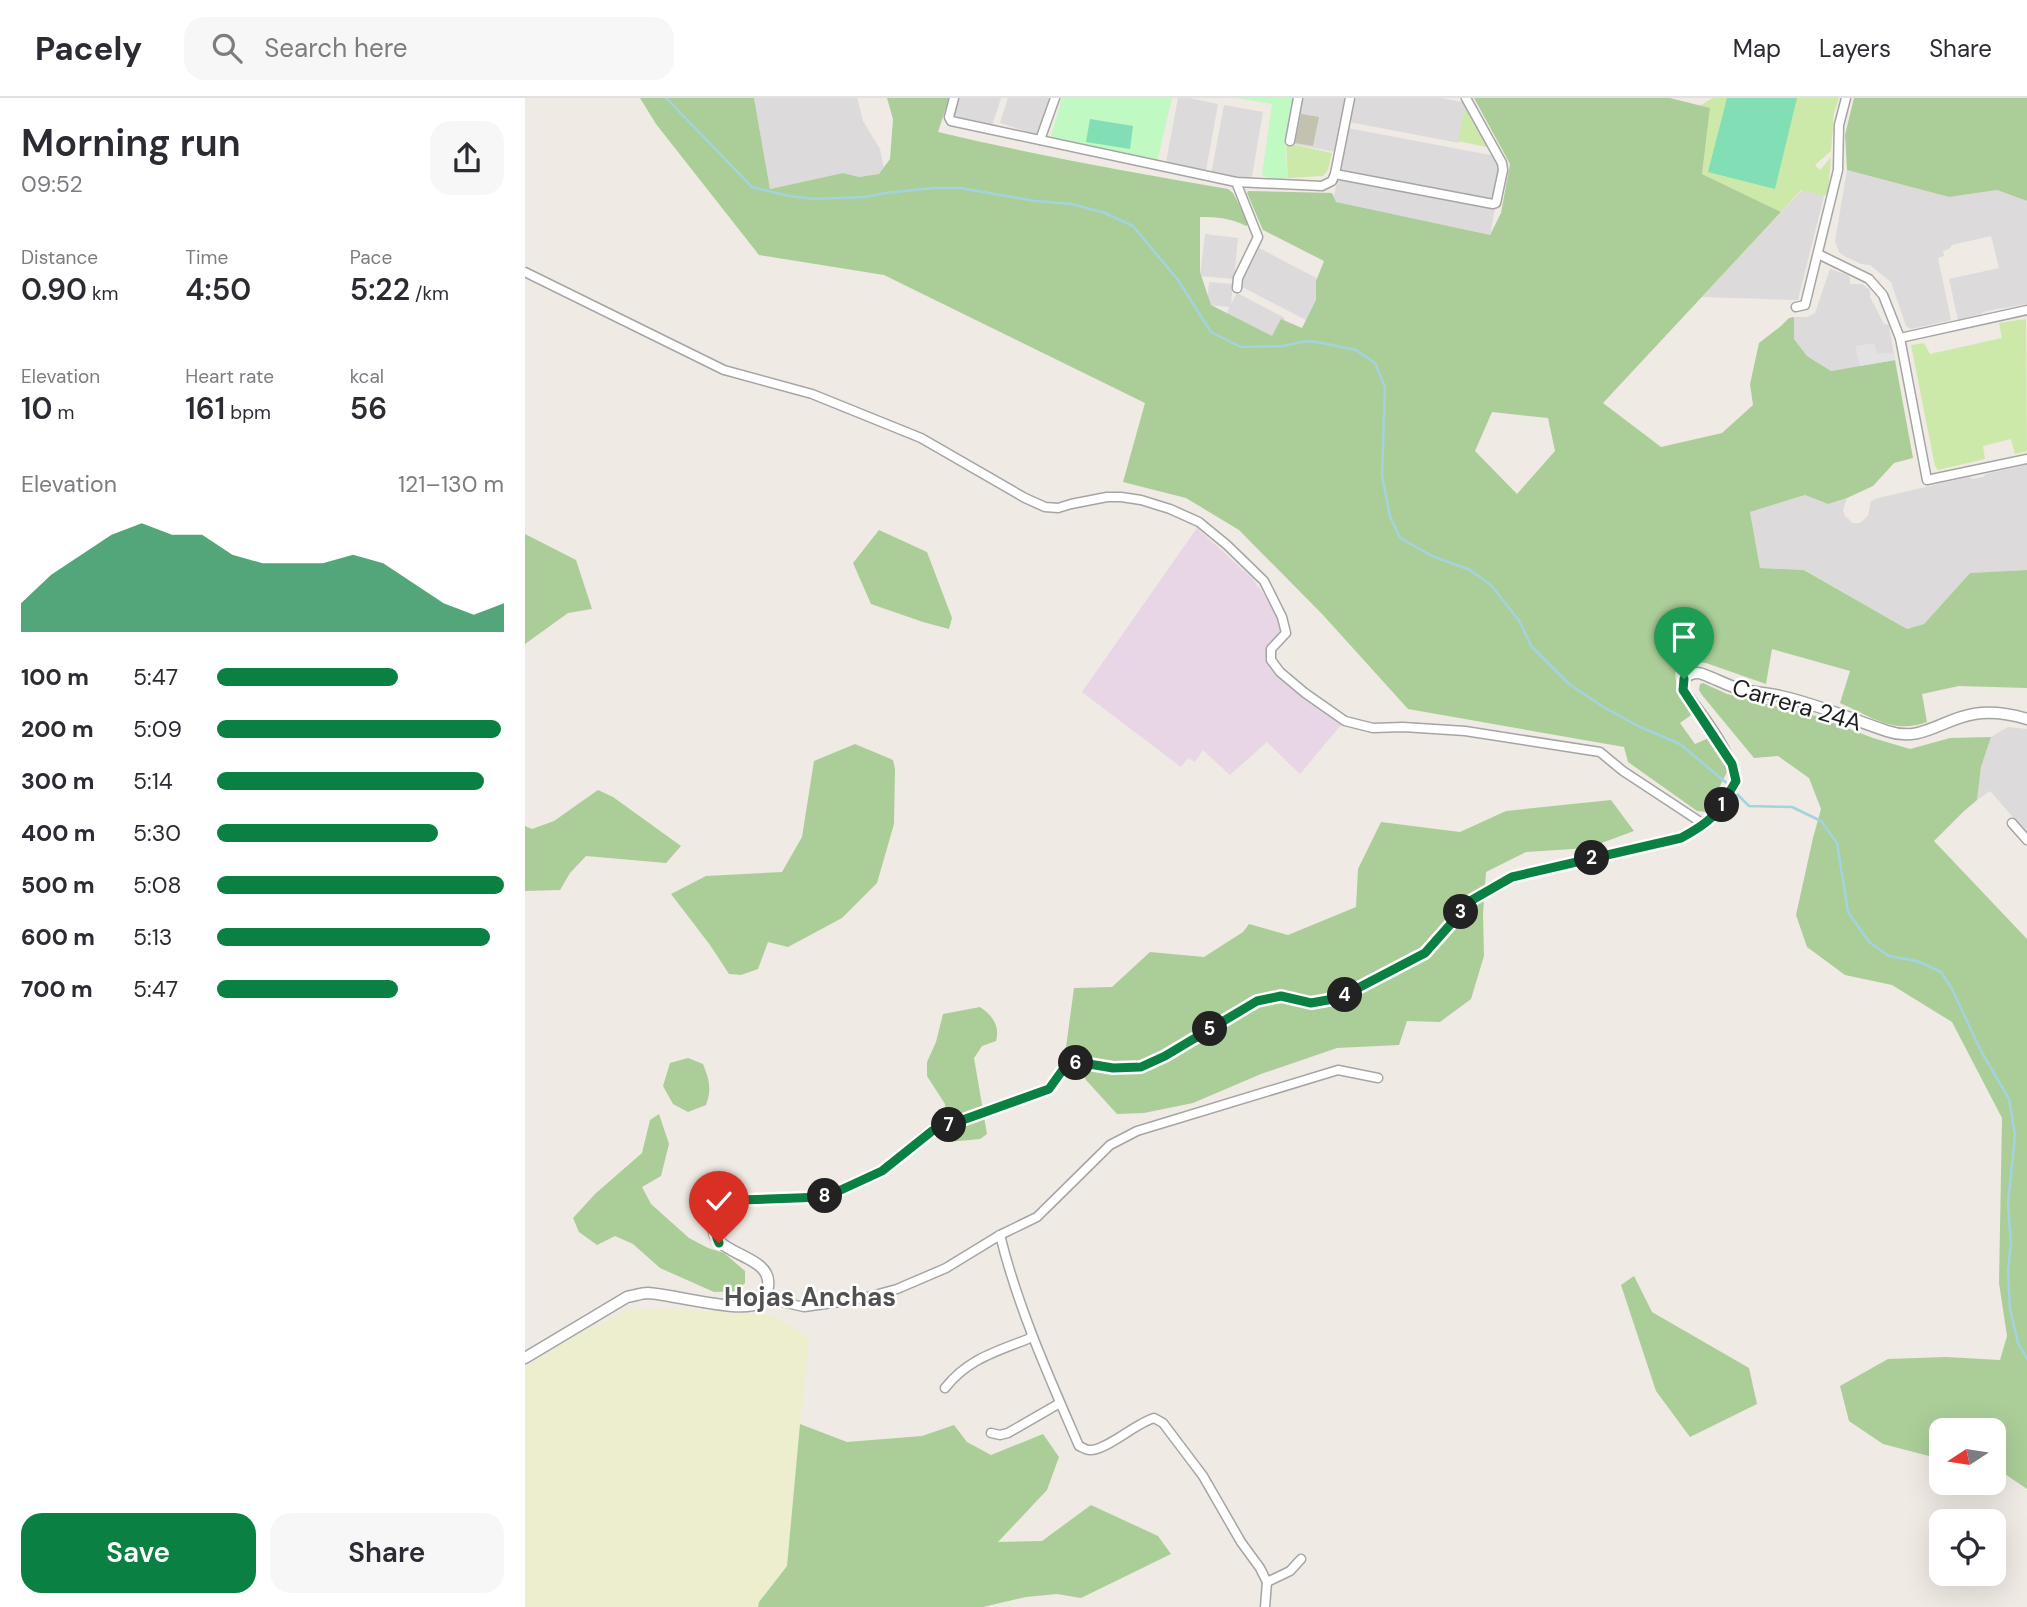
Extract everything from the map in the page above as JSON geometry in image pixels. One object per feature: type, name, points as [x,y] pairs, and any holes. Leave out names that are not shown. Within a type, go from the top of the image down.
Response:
[{"type":"street","points":[[954,98],[949,117],[951,121],[1236,182],[1322,186],[1332,181],[1335,174],[1350,98]]},
{"type":"street","points":[[1040,140],[1055,98]]},
{"type":"street","points":[[1290,141],[1298,98]]},
{"type":"street","points":[[1335,174],[1496,203],[1502,163],[1466,98]]},
{"type":"street","points":[[1796,307],[1805,304],[1818,254],[1838,170],[1839,125],[1846,98]]},
{"type":"street","points":[[1236,182],[1258,237],[1238,278],[1237,288]]},
{"type":"street","points":[[1818,254],[1869,279],[1883,295],[1901,338],[1927,480],[2027,459]]},
{"type":"street","points":[[525,272],[724,370],[811,394],[921,438],[1045,507],[1058,508],[1107,497],[1121,497],[1160,506],[1199,522],[1263,581],[1282,617],[1286,633],[1271,649],[1271,660],[1280,672],[1305,693],[1345,721],[1373,728],[1465,731],[1600,752],[1623,771],[1705,825],[1681,838],[1512,877],[1472,900],[1425,953],[1339,998],[1311,1003],[1281,996],[1257,1001],[1165,1056],[1141,1067],[1113,1068],[1077,1062],[1064,1068],[1049,1089],[932,1131],[882,1171],[832,1194],[823,1197],[740,1200],[727,1204],[714,1222],[715,1233],[719,1243],[764,1269],[769,1278],[767,1296],[761,1303],[740,1307],[645,1293],[627,1297],[525,1358]]},
{"type":"street","points":[[1901,338],[2027,310]]},
{"type":"street","name":"Carrera 24A","points":[[1705,825],[1718,812],[1736,781],[1732,764],[1683,690],[1684,679],[1690,674],[1701,673],[1719,683],[1741,690],[1779,695],[1899,734],[1912,735],[1973,714],[2005,713],[2027,719]]},
{"type":"street","points":[[2012,823],[2027,840]]},
{"type":"street","points":[[767,1296],[773,1300],[804,1307],[860,1299],[897,1289],[946,1268],[1000,1235],[1037,1217],[1110,1144],[1137,1131],[1338,1070],[1378,1078]]},
{"type":"street","points":[[1000,1235],[1032,1336],[1079,1446],[1088,1451],[1098,1450],[1144,1421],[1154,1418],[1163,1423],[1203,1476],[1267,1582],[1265,1607]]},
{"type":"street","points":[[946,1388],[965,1367],[979,1358],[1032,1336]]},
{"type":"street","points":[[991,1433],[1008,1433],[1060,1403]]},
{"type":"street","points":[[1267,1582],[1290,1571],[1301,1559]]},
{"type":"shaded area","points":[[754,98],[857,98],[863,121],[880,149],[884,168],[879,174],[859,177],[843,173],[770,189]]},
{"type":"shaded area","points":[[957,98],[1001,98],[991,129],[951,116]]},
{"type":"shaded area","points":[[1008,98],[1049,98],[1038,135],[1000,123]]},
{"type":"shaded area","points":[[1178,98],[1218,104],[1205,176],[1165,168]]},
{"type":"shaded area","points":[[1301,98],[1346,98],[1336,152],[1293,144]]},
{"type":"shaded area","points":[[1354,98],[1440,98],[1467,103],[1459,143],[1349,122]]},
{"type":"shaded area","points":[[1224,105],[1263,112],[1251,182],[1211,175]]},
{"type":"shaded area","points":[[1301,114],[1319,117],[1313,146],[1295,143]]},
{"type":"shaded area","points":[[1347,128],[1501,157],[1493,202],[1339,172]]},
{"type":"shaded area","points":[[1847,170],[1949,197],[1997,190],[2027,201],[2027,304],[1986,311],[1958,320],[1949,279],[1999,268],[1991,236],[1952,245],[1943,251],[1944,256],[1938,258],[1951,320],[1911,329],[1906,326],[1891,282],[1870,265],[1861,264],[1839,252],[1835,241]]},
{"type":"shaded area","points":[[1338,177],[1495,208],[1490,236],[1332,205]]},
{"type":"shaded area","points":[[1802,190],[1824,196],[1798,300],[1702,297]]},
{"type":"shaded area","points":[[1205,234],[1238,238],[1234,279],[1200,276]]},
{"type":"shaded area","points":[[1259,248],[1326,283],[1306,320],[1240,286]]},
{"type":"shaded area","points":[[1830,269],[1848,275],[1850,284],[1862,284],[1870,290],[1870,297],[1884,324],[1889,325],[1895,360],[1831,371],[1807,356],[1794,339],[1794,317],[1807,317],[1815,313]]},
{"type":"shaded area","points":[[1209,282],[1233,284],[1231,304],[1237,293],[1285,318],[1274,339],[1227,314],[1229,307],[1207,305]]},
{"type":"shaded area","points":[[1874,343],[1877,353],[1893,353],[1895,360],[1860,366],[1855,346]]},
{"type":"shaded area","points":[[2027,465],[2027,570],[1970,573],[1924,624],[1907,629],[1805,570],[1760,568],[1750,512],[1805,495],[1828,504],[1847,498],[1843,510],[1845,516],[1853,523],[1860,523],[1868,516],[1871,501],[1878,498],[1969,477],[1983,477],[1986,474]]},
{"type":"shaded area","points":[[1197,528],[1253,579],[1278,615],[1280,631],[1266,652],[1272,668],[1341,725],[1300,774],[1267,742],[1230,775],[1203,750],[1195,762],[1188,758],[1181,767],[1082,692]]},
{"type":"shaded area","points":[[2008,727],[2027,729],[2027,833],[1990,791],[1977,800],[1981,767],[1991,737]]},
{"type":"shaded area","points":[[673,1309],[772,1315],[809,1338],[787,1566],[758,1607],[525,1607],[525,1367],[579,1333],[628,1310]]},
{"type":"green space","points":[[640,98],[754,98],[770,189],[843,173],[859,177],[879,174],[890,159],[893,119],[887,98],[949,98],[938,132],[1046,156],[1228,189],[1233,193],[1249,224],[1246,226],[1224,218],[1200,217],[1200,272],[1211,305],[1272,336],[1281,319],[1302,328],[1316,300],[1316,281],[1324,261],[1263,230],[1248,191],[1332,193],[1336,202],[1490,235],[1501,213],[1510,164],[1474,98],[1670,98],[1710,108],[1702,174],[1781,212],[1603,403],[1661,447],[1722,433],[1753,405],[1750,384],[1759,343],[1789,318],[1794,317],[1794,339],[1807,356],[1831,371],[1895,360],[1913,458],[1894,463],[1873,486],[1847,498],[1828,504],[1805,495],[1750,512],[1760,568],[1804,570],[1907,629],[1924,624],[1970,573],[2027,570],[2027,688],[1959,686],[1922,694],[1927,722],[1904,726],[1882,722],[1840,703],[1850,671],[1772,649],[1766,684],[1706,663],[1693,662],[1675,673],[1677,689],[1694,713],[1680,723],[1695,744],[1711,737],[1727,772],[1707,812],[1697,811],[1628,762],[1624,747],[1408,709],[1323,615],[1239,530],[1186,498],[1123,482],[1145,403],[884,275],[759,255],[656,124]],"holes":[[[1492,412],[1548,418],[1555,451],[1517,494],[1475,451]]]},
{"type":"green space","points":[[1062,98],[1172,98],[1156,166],[1054,148],[1051,136]]},
{"type":"green space","points":[[1237,98],[1294,98],[1285,146],[1288,178],[1270,179],[1262,175],[1272,104]]},
{"type":"green space","points":[[1713,98],[1839,98],[1834,113],[1831,151],[1815,165],[1820,170],[1831,157],[1828,193],[1824,196],[1801,190],[1781,212],[1702,174],[1710,108],[1699,106]]},
{"type":"green space","points":[[1727,98],[1797,98],[1775,189],[1708,172]]},
{"type":"green space","points":[[1854,98],[2027,98],[2027,201],[1997,190],[1949,197],[1847,170],[1845,135]]},
{"type":"green space","points":[[1465,108],[1488,146],[1458,141]]},
{"type":"green space","points":[[1090,119],[1133,126],[1130,149],[1086,142]]},
{"type":"green space","points":[[1286,143],[1332,153],[1328,170],[1323,176],[1288,178]]},
{"type":"green space","points":[[2026,319],[2027,451],[2015,454],[2011,439],[1983,446],[1985,459],[1938,470],[1911,345],[1924,343],[1930,354],[2002,338],[1999,323]]},
{"type":"green space","points":[[879,530],[927,552],[952,618],[949,629],[871,604],[853,563]]},
{"type":"green space","points":[[525,534],[576,560],[592,609],[568,613],[525,644]]},
{"type":"green space","points":[[1700,684],[1727,694],[1816,716],[1910,749],[1950,738],[1991,737],[1981,767],[1977,800],[1934,841],[2027,939],[2027,1489],[2006,1475],[2006,1418],[1929,1418],[1929,1456],[1883,1444],[1849,1421],[1840,1386],[1888,1359],[1946,1357],[2000,1360],[2007,1336],[1999,1283],[2002,1118],[1952,1022],[1892,985],[1845,975],[1807,947],[1796,915],[1821,809],[1809,778],[1778,756],[1754,758],[1702,695]]},
{"type":"green space","points":[[855,744],[893,760],[895,769],[894,824],[877,883],[842,918],[788,947],[768,942],[758,969],[741,975],[729,974],[671,894],[706,876],[782,872],[802,837],[814,761]]},
{"type":"green space","points":[[598,790],[613,797],[681,846],[666,863],[586,856],[570,873],[560,890],[525,891],[525,826],[532,829],[554,821]]},
{"type":"green space","points":[[1611,800],[1634,831],[1588,848],[1526,852],[1486,872],[1484,956],[1471,999],[1440,1022],[1407,1021],[1399,1045],[1337,1048],[1261,1074],[1193,1103],[1144,1113],[1117,1114],[1086,1080],[1066,1047],[1074,988],[1112,987],[1150,952],[1204,957],[1243,932],[1249,924],[1288,935],[1356,907],[1358,869],[1381,822],[1460,832],[1506,811]]},
{"type":"green space","points":[[980,1007],[992,1018],[997,1031],[996,1041],[982,1046],[974,1058],[987,1134],[980,1139],[948,1142],[945,1104],[927,1076],[927,1062],[936,1042],[943,1014]]},
{"type":"green space","points":[[688,1058],[703,1064],[709,1089],[706,1105],[688,1112],[673,1104],[663,1086],[670,1063]]},
{"type":"green space","points":[[659,1114],[669,1144],[661,1176],[642,1187],[651,1204],[689,1238],[724,1253],[745,1271],[745,1283],[737,1291],[714,1292],[660,1268],[633,1244],[615,1236],[597,1245],[579,1232],[573,1218],[595,1194],[642,1153],[650,1120]]},
{"type":"green space","points":[[1634,1276],[1652,1312],[1749,1368],[1757,1404],[1690,1437],[1656,1391],[1621,1285]]},
{"type":"green space","points":[[800,1424],[847,1442],[922,1436],[954,1425],[967,1442],[991,1455],[1043,1434],[1059,1457],[1047,1490],[998,1542],[1042,1541],[1091,1505],[1158,1536],[1171,1554],[1081,1598],[1057,1594],[1026,1597],[983,1607],[758,1607],[787,1566]]},
{"type":"waterway","points":[[666,98],[752,187],[814,199],[960,188],[1035,201],[1072,204],[1105,213],[1133,226],[1178,280],[1211,332],[1241,347],[1283,346],[1306,341],[1356,350],[1375,363],[1385,387],[1382,476],[1390,516],[1400,538],[1432,556],[1470,570],[1491,585],[1520,622],[1531,646],[1569,684],[1640,727],[1680,744],[1729,785]]},
{"type":"waterway","points":[[1733,790],[1749,806],[1792,807],[1821,821],[1837,843],[1848,912],[1869,942],[1889,956],[1917,961],[1941,972],[2009,1099],[2015,1135],[2008,1204],[2011,1243],[2008,1272],[2010,1309],[2018,1343],[2027,1359]]},
{"type":"district","name":"Hojas Anchas","points":[[810,1297]]},
{"type":"route","points":[[719,1243],[714,1222],[727,1204],[740,1200],[823,1197],[832,1194],[882,1171],[932,1131],[1049,1089],[1064,1068],[1077,1062],[1113,1068],[1141,1067],[1165,1056],[1257,1001],[1281,996],[1311,1003],[1339,998],[1425,953],[1472,900],[1512,877],[1681,838],[1705,825],[1718,812],[1736,781],[1725,751],[1683,690],[1684,679]]}]
